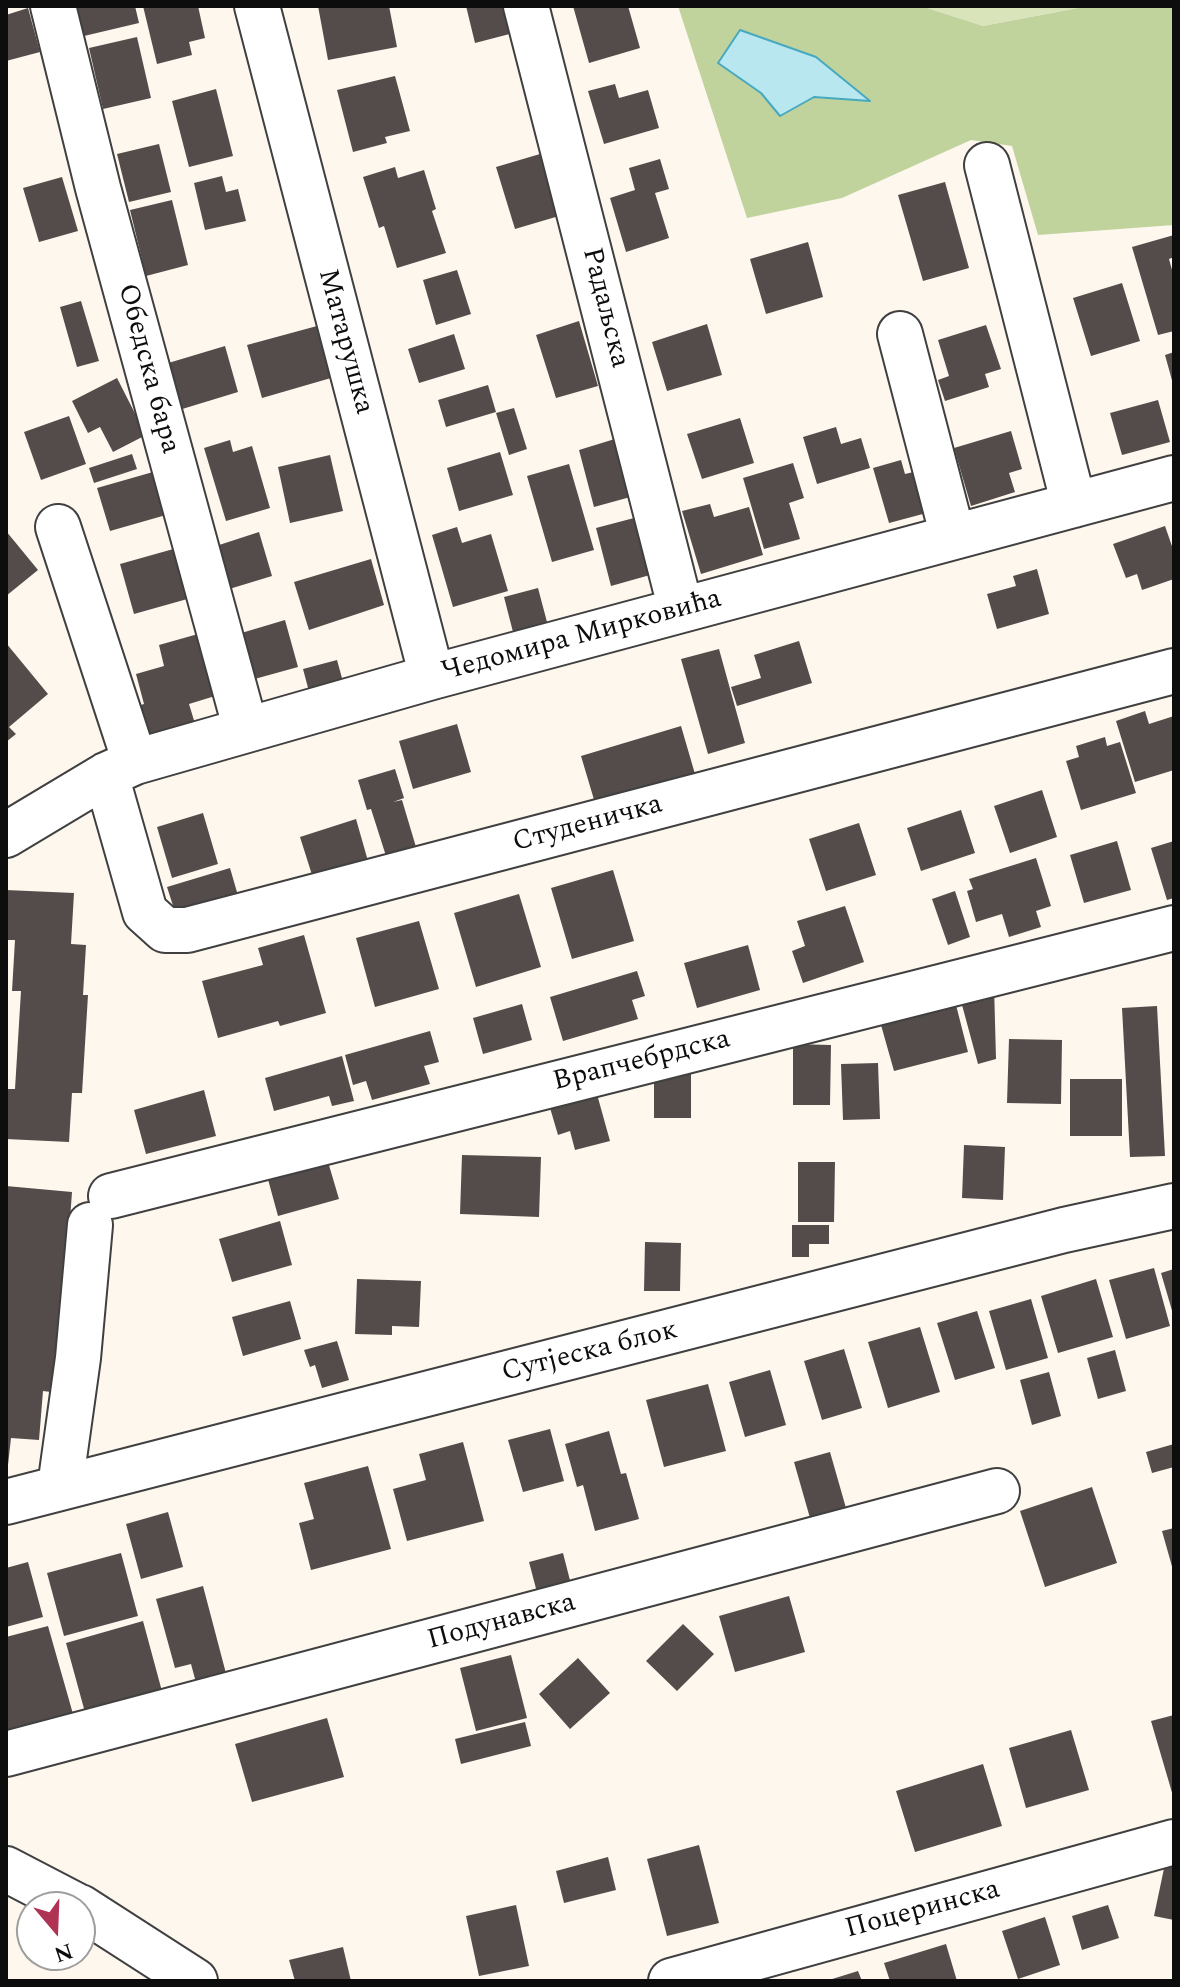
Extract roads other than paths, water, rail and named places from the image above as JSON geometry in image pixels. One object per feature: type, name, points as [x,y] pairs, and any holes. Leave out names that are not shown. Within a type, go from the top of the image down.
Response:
[{"type":"street","name":"Обедска бара","points":[[53,6],[98,188],[246,730]]},
{"type":"street","name":"Матарушка","points":[[257,6],[432,677]]},
{"type":"street","name":"Радаљска","points":[[526,6],[681,610]]},
{"type":"street","points":[[987,165],[1074,505]]},
{"type":"street","points":[[900,334],[953,537]]},
{"type":"street","name":"Чедомира Мирковића","points":[[6,835],[120,768],[432,677],[1174,478]]},
{"type":"street","name":"Студеничка","points":[[58,527],[120,768],[145,912],[165,930],[187,930],[1174,671]]},
{"type":"street","name":"Врапчебрдска","points":[[60,1487],[100,1210],[1174,928]]},
{"type":"street","name":"Сутјеска блок","points":[[6,1502],[1049,1234],[1174,1206]]},
{"type":"street","name":"Подунавска","points":[[6,1754],[997,1491]]},
{"type":"street","name":"Поцеринска","points":[[671,1981],[1174,1842]]},
{"type":"street","points":[[6,1869],[49,1891]]},
{"type":"street","points":[[96,1917],[195,1981]]},
{"type":"water","points":[[740,30],[816,57],[870,101],[814,97],[780,116],[761,93],[718,63]]}]
